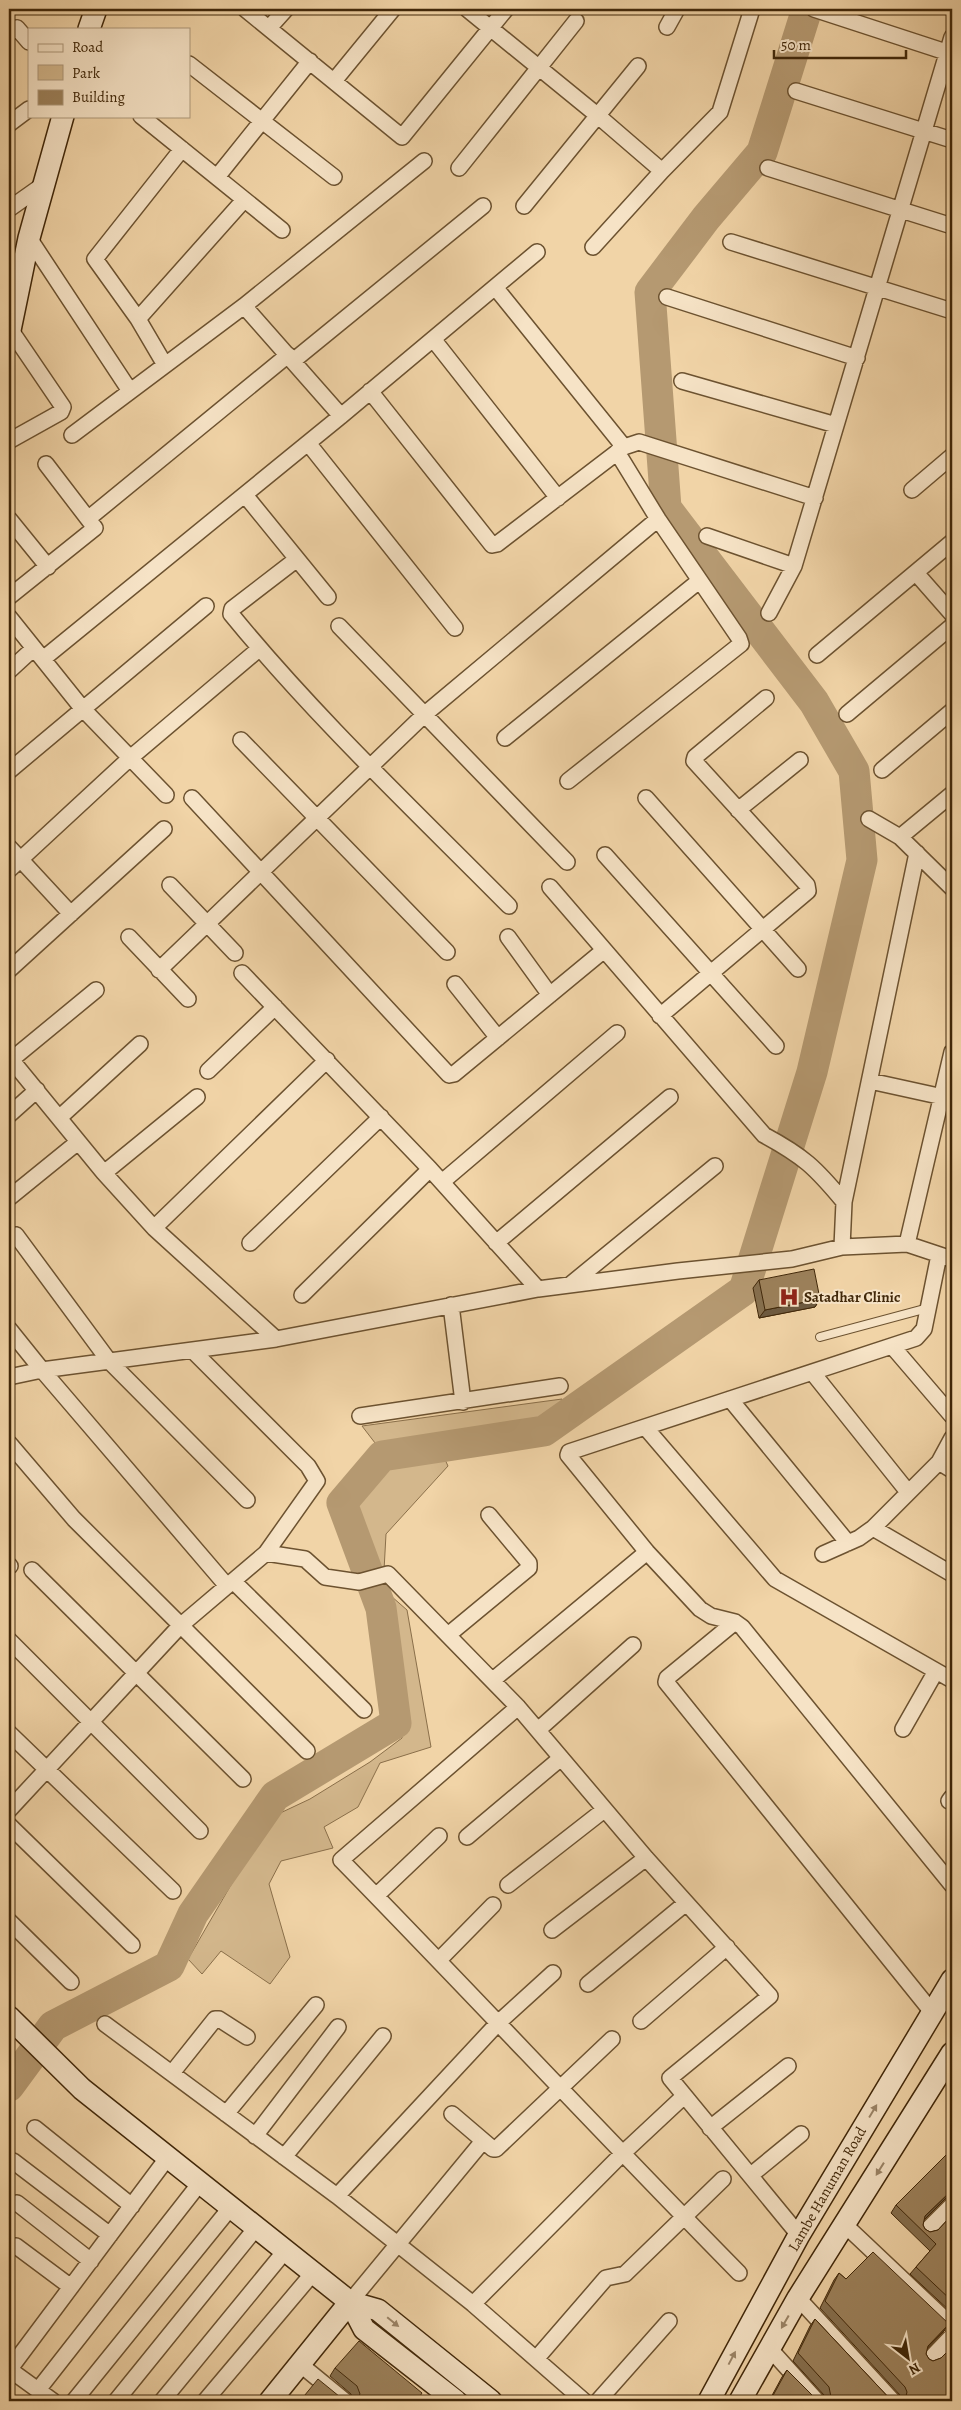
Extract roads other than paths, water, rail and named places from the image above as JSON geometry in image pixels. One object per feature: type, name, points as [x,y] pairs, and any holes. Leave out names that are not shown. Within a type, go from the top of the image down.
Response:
[{"type":"street","points":[[89,28],[96,9]]},
{"type":"street","points":[[244,9],[402,137],[506,9]]},
{"type":"street","points":[[269,28],[286,9]]},
{"type":"street","points":[[334,81],[393,9]]},
{"type":"street","points":[[467,9],[597,115],[662,171]]},
{"type":"street","points":[[667,27],[677,9]]},
{"type":"street","points":[[593,247],[662,171],[720,112],[752,9]]},
{"type":"street","points":[[814,9],[950,53]]},
{"type":"street","points":[[459,168],[576,21]]},
{"type":"street","points":[[9,32],[18,28],[28,41]]},
{"type":"street","points":[[769,614],[794,566],[924,132],[950,53],[952,37]]},
{"type":"street","points":[[217,177],[310,61]]},
{"type":"street","points":[[190,65],[334,176]]},
{"type":"street","points":[[524,206],[638,66]]},
{"type":"street","points":[[796,92],[952,140]]},
{"type":"street","points":[[9,124],[28,110]]},
{"type":"street","points":[[9,441],[61,412],[63,407],[10,332],[29,238],[62,118]]},
{"type":"street","points":[[143,118],[282,230]]},
{"type":"street","points":[[165,365],[138,319],[95,259],[182,149]]},
{"type":"street","points":[[72,435],[244,306],[424,161]]},
{"type":"street","points":[[768,168],[952,226]]},
{"type":"street","points":[[9,208],[43,185]]},
{"type":"street","points":[[138,319],[244,200]]},
{"type":"street","points":[[89,518],[483,206]]},
{"type":"street","points":[[29,238],[130,391]]},
{"type":"street","points":[[731,242],[952,311]]},
{"type":"street","points":[[9,671],[38,653],[245,495],[537,252]]},
{"type":"street","points":[[495,287],[620,450],[658,519],[739,638],[739,646],[568,781]]},
{"type":"street","points":[[667,296],[857,358]]},
{"type":"street","points":[[244,306],[341,416]]},
{"type":"street","points":[[433,339],[558,498]]},
{"type":"street","points":[[682,381],[836,425]]},
{"type":"street","points":[[370,392],[492,545],[497,544],[620,450],[639,442],[815,498]]},
{"type":"street","points":[[308,443],[455,628]]},
{"type":"street","points":[[912,490],[952,456]]},
{"type":"street","points":[[9,597],[94,530],[95,526],[46,464]]},
{"type":"street","points":[[245,495],[328,597]]},
{"type":"street","points":[[9,519],[48,567]]},
{"type":"street","points":[[159,970],[316,816],[425,714],[658,519]]},
{"type":"street","points":[[707,536],[794,566]]},
{"type":"street","points":[[817,655],[952,542]]},
{"type":"street","points":[[297,558],[230,610],[230,614],[259,649],[509,906]]},
{"type":"street","points":[[916,573],[952,614]]},
{"type":"street","points":[[505,738],[699,581]]},
{"type":"street","points":[[9,771],[206,606]]},
{"type":"street","points":[[9,618],[82,708],[129,759],[166,795]]},
{"type":"street","points":[[339,626],[567,862]]},
{"type":"street","points":[[847,714],[952,626]]},
{"type":"street","points":[[9,870],[129,759],[259,649]]},
{"type":"street","points":[[660,1016],[807,893],[808,888],[695,763],[694,759],[766,698]]},
{"type":"street","points":[[882,770],[952,711]]},
{"type":"street","points":[[241,740],[447,952]]},
{"type":"street","points":[[738,810],[800,760]]},
{"type":"street","points":[[900,837],[952,794]]},
{"type":"street","points":[[192,798],[447,1074],[454,1074],[603,951]]},
{"type":"street","points":[[646,798],[798,969]]},
{"type":"street","points":[[869,819],[900,837],[952,888]]},
{"type":"street","points":[[9,970],[164,830]]},
{"type":"street","points":[[9,847],[71,914]]},
{"type":"street","points":[[842,1247],[844,1202],[917,853]]},
{"type":"street","points":[[605,855],[776,1046]]},
{"type":"street","points":[[170,885],[235,954]]},
{"type":"street","points":[[550,887],[603,951],[764,1135],[797,1153],[820,1172],[844,1202]]},
{"type":"street","points":[[129,937],[188,999]]},
{"type":"street","points":[[508,937],[550,995]]},
{"type":"street","points":[[242,973],[430,1169],[538,1289]]},
{"type":"street","points":[[455,984],[498,1038]]},
{"type":"street","points":[[96,990],[10,1059],[104,1174],[154,1228],[276,1338]]},
{"type":"street","points":[[208,1071],[276,1007]]},
{"type":"street","points":[[442,1182],[617,1034]]},
{"type":"street","points":[[59,1118],[140,1044]]},
{"type":"street","points":[[907,1244],[947,1098],[952,1052]]},
{"type":"street","points":[[154,1228],[327,1060]]},
{"type":"street","points":[[870,1081],[947,1098]]},
{"type":"street","points":[[9,1115],[37,1090]]},
{"type":"street","points":[[104,1174],[197,1097]]},
{"type":"street","points":[[496,1243],[670,1097]]},
{"type":"street","points":[[250,1243],[380,1116]]},
{"type":"street","points":[[9,1198],[78,1142]]},
{"type":"street","points":[[570,1285],[715,1166]]},
{"type":"street","points":[[302,1295],[430,1169]]},
{"type":"street","points":[[16,1235],[109,1361],[247,1500]]},
{"type":"street","points":[[9,1377],[42,1370],[276,1338],[538,1289],[678,1270],[792,1259],[842,1247],[907,1244],[947,1254],[928,1308],[924,1329],[920,1336],[569,1452],[568,1454],[647,1552],[700,1610],[711,1616],[735,1622],[742,1627],[952,1885]]},
{"type":"street","points":[[451,1305],[463,1402]]},
{"type":"street","points":[[9,1329],[42,1370],[230,1584],[364,1710]]},
{"type":"street","points":[[892,1346],[952,1416]]},
{"type":"street","points":[[9,1810],[180,1626],[266,1553],[317,1481],[308,1466],[192,1350]]},
{"type":"street","points":[[812,1372],[908,1492]]},
{"type":"street","points":[[360,1416],[560,1386]]},
{"type":"street","points":[[730,1399],[848,1543]]},
{"type":"street","points":[[645,1427],[775,1579],[952,1680]]},
{"type":"street","points":[[823,1554],[848,1543],[874,1528],[939,1462],[952,1438]]},
{"type":"street","points":[[9,1443],[74,1520],[308,1751]]},
{"type":"street","points":[[939,1462],[952,1470]]},
{"type":"street","points":[[448,1635],[529,1568],[528,1564],[489,1515]]},
{"type":"street","points":[[874,1528],[952,1574]]},
{"type":"street","points":[[493,1680],[647,1552]]},
{"type":"street","points":[[266,1553],[305,1559],[324,1577],[359,1582],[388,1574],[518,1707],[604,1810],[770,1996],[670,2078],[683,2097],[751,2175],[799,2235]]},
{"type":"street","points":[[32,1570],[243,1779]]},
{"type":"street","points":[[735,1622],[667,1678],[666,1682],[932,2012]]},
{"type":"street","points":[[9,1640],[200,1830]]},
{"type":"street","points":[[538,1730],[633,1645]]},
{"type":"street","points":[[903,1729],[936,1671]]},
{"type":"street","points":[[518,1707],[342,1857],[342,1861],[440,1959],[622,2154],[739,2272]]},
{"type":"street","points":[[9,1733],[46,1771],[173,1891]]},
{"type":"street","points":[[468,1837],[561,1758]]},
{"type":"street","points":[[508,1885],[604,1810]]},
{"type":"street","points":[[9,1825],[132,1945]]},
{"type":"street","points":[[377,1895],[439,1836]]},
{"type":"street","points":[[552,1930],[646,1858]]},
{"type":"street","points":[[588,1984],[686,1903]]},
{"type":"street","points":[[440,1959],[493,1905]]},
{"type":"street","points":[[9,1921],[70,1982]]},
{"type":"street","points":[[641,2021],[727,1947]]},
{"type":"street","points":[[337,2196],[498,2023],[553,1973]]},
{"type":"street","name":"Lambe Hanuman Road","points":[[709,2401],[799,2235],[932,2012],[951,1986]]},
{"type":"street","points":[[226,2114],[316,2005]]},
{"type":"street","points":[[9,2017],[82,2089],[256,2228],[350,2302],[378,2310],[491,2401]]},
{"type":"street","points":[[172,2073],[216,2019],[219,2019],[247,2037]]},
{"type":"street","points":[[105,2024],[337,2196],[473,2304],[584,2401]]},
{"type":"street","points":[[255,2136],[338,2028]]},
{"type":"street","points":[[284,2157],[383,2036]]},
{"type":"street","points":[[452,2114],[492,2149],[496,2149],[612,2039]]},
{"type":"street","points":[[740,2401],[798,2298],[952,2053]]},
{"type":"street","points":[[710,2128],[788,2066]]},
{"type":"street","points":[[473,2304],[622,2154],[683,2097]]},
{"type":"street","points":[[35,2128],[132,2206]]},
{"type":"street","points":[[751,2175],[801,2134]]},
{"type":"street","points":[[270,2401],[301,2365],[396,2244],[483,2141]]},
{"type":"street","points":[[53,2401],[12,2371],[12,2366],[168,2157]]},
{"type":"street","points":[[13,2161],[110,2235]]},
{"type":"street","points":[[536,2359],[606,2278],[624,2274],[722,2179]]},
{"type":"street","points":[[38,2390],[200,2183]]},
{"type":"street","points":[[17,2203],[90,2261]]},
{"type":"street","points":[[927,2230],[952,2204]]},
{"type":"street","points":[[74,2401],[231,2207]]},
{"type":"street","points":[[845,2224],[952,2326]]},
{"type":"street","points":[[116,2401],[256,2228]]},
{"type":"street","points":[[16,2246],[71,2287]]},
{"type":"street","points":[[162,2401],[285,2251]]},
{"type":"street","points":[[205,2401],[313,2273]]},
{"type":"street","points":[[798,2298],[893,2401]]},
{"type":"street","points":[[350,2302],[364,2329],[456,2401]]},
{"type":"street","points":[[598,2401],[668,2321]]},
{"type":"street","points":[[930,2359],[952,2336]]},
{"type":"street","points":[[770,2349],[817,2401]]},
{"type":"street","points":[[301,2365],[345,2401]]},
{"type":"lane","points":[[820,1337],[928,1308]]},
{"type":"waterway","points":[[9,2086],[53,2026],[169,1966],[193,1914],[275,1796],[396,1723],[381,1608],[342,1503],[382,1456],[544,1431],[744,1290],[812,1072],[862,860],[854,771],[814,702],[666,508],[650,292],[706,218],[762,152],[807,9]]},
{"type":"place","name":"Satadhar Clinic","points":[[789,1297]]}]
